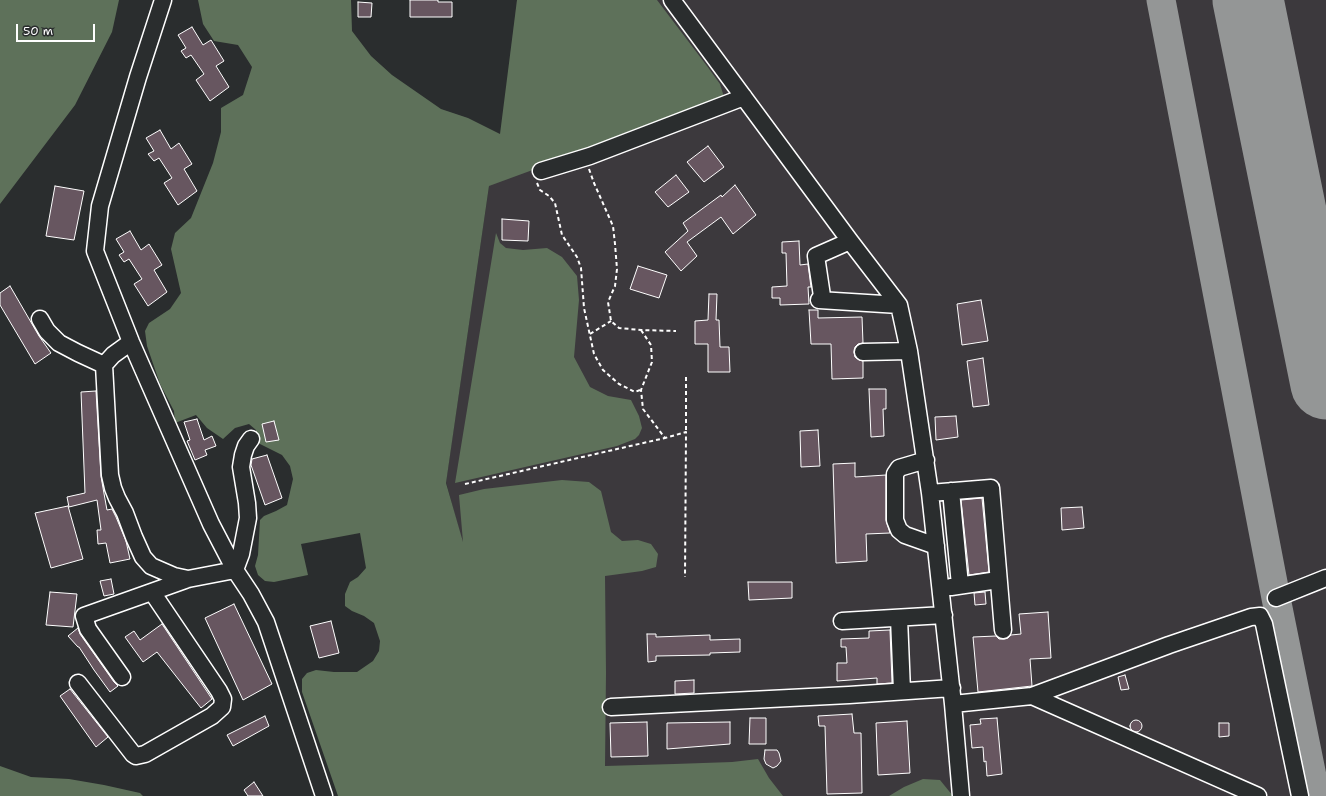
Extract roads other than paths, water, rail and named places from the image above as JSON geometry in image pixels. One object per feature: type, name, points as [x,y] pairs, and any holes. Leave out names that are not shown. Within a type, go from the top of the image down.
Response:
[{"type":"lane","points":[[163,0],[138,77],[100,206],[95,251],[131,342],[212,524],[235,570],[251,594],[266,622],[324,796]]},
{"type":"lane","points":[[672,0],[850,242],[899,305],[909,351],[926,460],[954,704],[961,796]]},
{"type":"lane","points":[[541,171],[590,156],[744,97]]},
{"type":"lane","points":[[850,242],[816,256],[822,296],[820,300],[899,305]]},
{"type":"lane","points":[[40,319],[47,331],[59,343],[78,354],[104,365]]},
{"type":"lane","points":[[131,342],[113,355],[104,365],[110,475],[117,498],[126,514],[143,557],[152,566],[174,576],[188,579]]},
{"type":"lane","points":[[863,352],[909,351]]},
{"type":"lane","points":[[235,570],[241,554],[248,518],[242,467],[243,455],[246,446],[251,439]]},
{"type":"lane","points":[[926,460],[899,468],[895,474],[895,520],[899,530],[905,535],[936,546]]},
{"type":"lane","points":[[930,493],[991,488],[1003,630]]},
{"type":"lane","points":[[950,491],[960,586]]},
{"type":"lane","points":[[122,676],[88,628],[84,616],[188,579],[235,570]]},
{"type":"lane","points":[[1276,598],[1326,578]]},
{"type":"lane","points":[[941,588],[998,580]]},
{"type":"lane","points":[[78,683],[132,754],[136,756],[146,754],[212,716],[222,707],[222,699],[219,692],[152,592]]},
{"type":"lane","points":[[842,621],[944,615]]},
{"type":"lane","points":[[954,704],[1032,696],[1169,645],[1251,617],[1260,616],[1264,624],[1300,796]]},
{"type":"lane","points":[[899,618],[902,691]]},
{"type":"lane","points":[[611,707],[952,688]]},
{"type":"lane","points":[[1032,696],[1258,796]]}]
